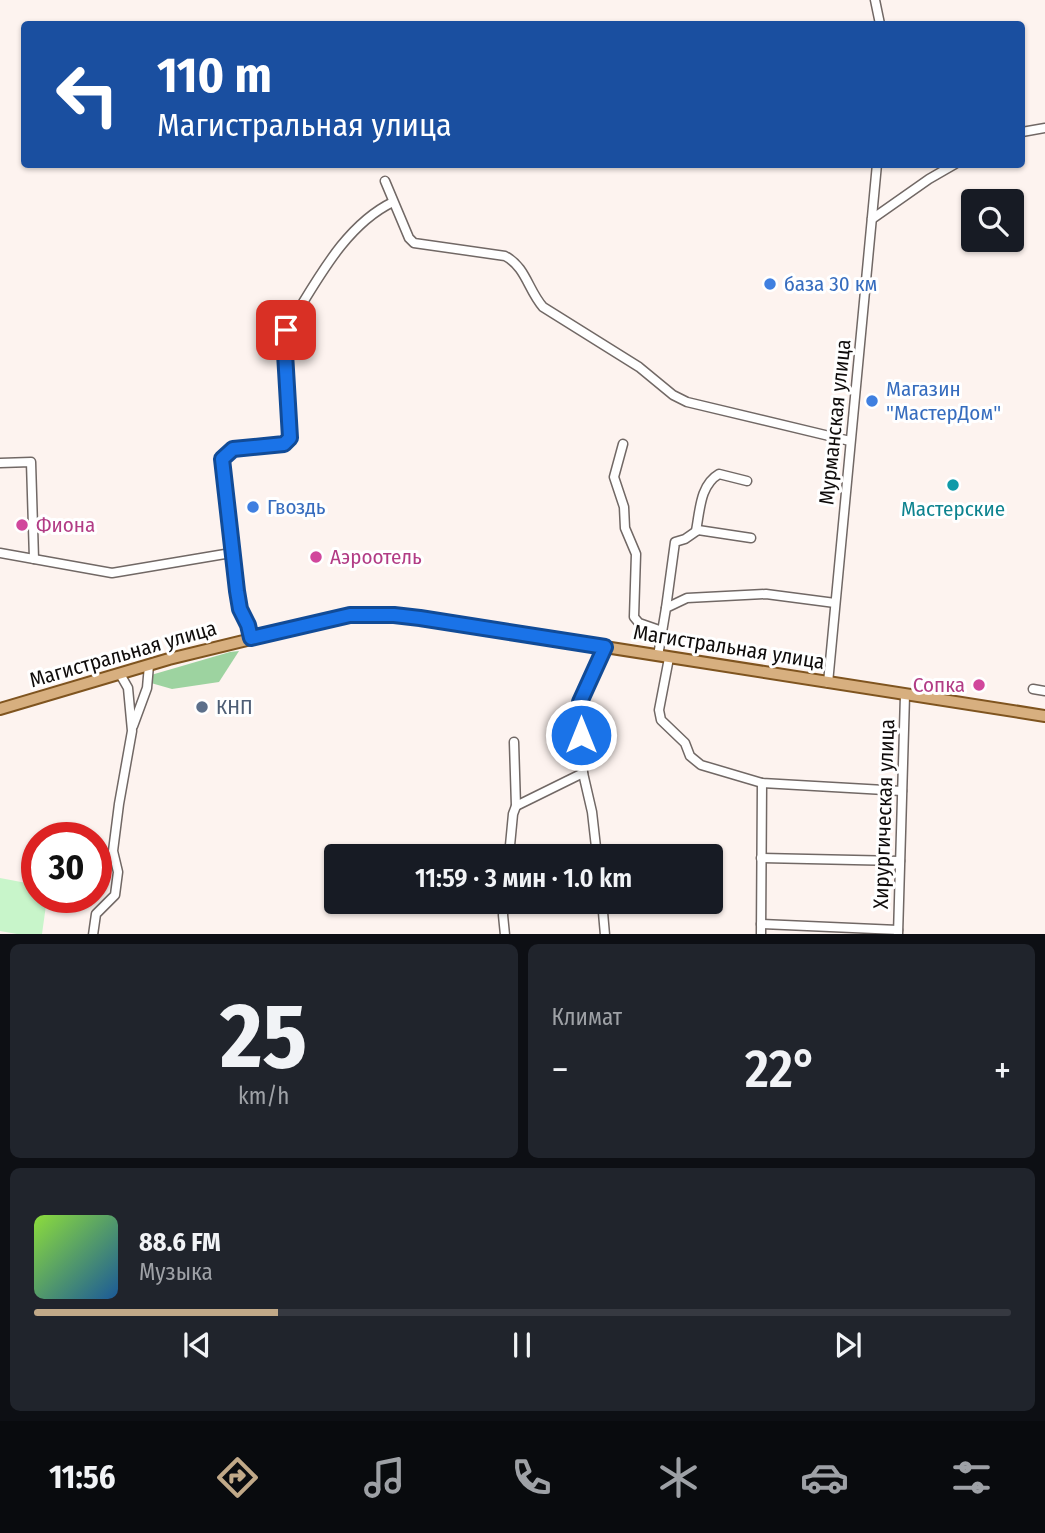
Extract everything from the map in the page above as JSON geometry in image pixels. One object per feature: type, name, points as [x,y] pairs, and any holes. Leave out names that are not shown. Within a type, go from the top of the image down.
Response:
[{"type":"main road","name":"Магистральная улица","points":[[0,709],[251,638],[350,615],[366,614],[420,618],[1045,716]]},
{"type":"street","points":[[875,0],[879,21]]},
{"type":"street","points":[[1025,131],[1045,128]]},
{"type":"street","name":"Мурманская улица","points":[[828,683],[877,168]]},
{"type":"street","points":[[872,219],[948,168]]},
{"type":"street","points":[[385,181],[414,243],[505,256],[514,261],[522,269],[536,299],[543,307],[639,367],[680,399],[700,407],[850,441]]},
{"type":"street","points":[[251,638],[240,609],[231,554],[222,459],[233,449],[284,444],[288,441],[290,435],[284,336],[286,330],[342,245],[375,211],[393,202]]},
{"type":"street","points":[[622,444],[614,477],[624,507],[625,528],[636,554],[634,617],[639,623],[662,631]]},
{"type":"street","points":[[0,463],[31,462],[34,559]]},
{"type":"street","points":[[696,531],[704,492],[710,480],[719,474],[747,481]]},
{"type":"street","points":[[751,538],[715,531],[696,531],[675,542],[673,546],[662,631],[659,710],[661,720],[685,743],[690,756],[701,765],[762,783],[902,791]]},
{"type":"street","points":[[0,553],[112,573],[231,554]]},
{"type":"street","points":[[666,608],[687,598],[766,594],[835,603]]},
{"type":"street","points":[[596,844],[583,773],[580,702],[605,647]]},
{"type":"street","points":[[93,934],[96,914],[115,895],[118,872],[113,851],[119,804],[132,731],[147,688],[149,665]]},
{"type":"street","points":[[120,674],[128,688],[132,731]]},
{"type":"street","points":[[1033,689],[1045,691]]},
{"type":"street","name":"Хирургическая улица","points":[[898,932],[905,695]]},
{"type":"street","points":[[510,844],[516,806],[514,742]]},
{"type":"street","points":[[516,806],[583,773]]},
{"type":"street","points":[[761,934],[762,783]]},
{"type":"street","points":[[761,858],[900,862]]},
{"type":"street","points":[[503,914],[505,934]]},
{"type":"street","points":[[604,914],[606,934]]},
{"type":"street","points":[[761,924],[898,932]]},
{"type":"green space","points":[[239,651],[219,682],[172,689],[151,683],[151,675]]},
{"type":"green space","points":[[0,878],[21,882],[21,913],[45,913],[42,934],[0,931]]},
{"type":"place","name":"база 30 км","points":[[770,284]]},
{"type":"place","name":"Магазин \"МастерДом\"","points":[[872,401]]},
{"type":"place","name":"Мастерские","points":[[953,485]]},
{"type":"place","name":"Гвоздь","points":[[253,507]]},
{"type":"place","name":"Фиона","points":[[22,525]]},
{"type":"place","name":"Аэроотель","points":[[316,557]]},
{"type":"place","name":"Сопка","points":[[979,685]]},
{"type":"place","name":"КНП","points":[[202,707]]},
{"type":"route","points":[[286,330],[284,336],[290,438],[284,444],[233,449],[222,459],[231,554],[240,609],[251,638],[350,615],[366,614],[420,618],[605,647],[580,702],[581,735]]}]
